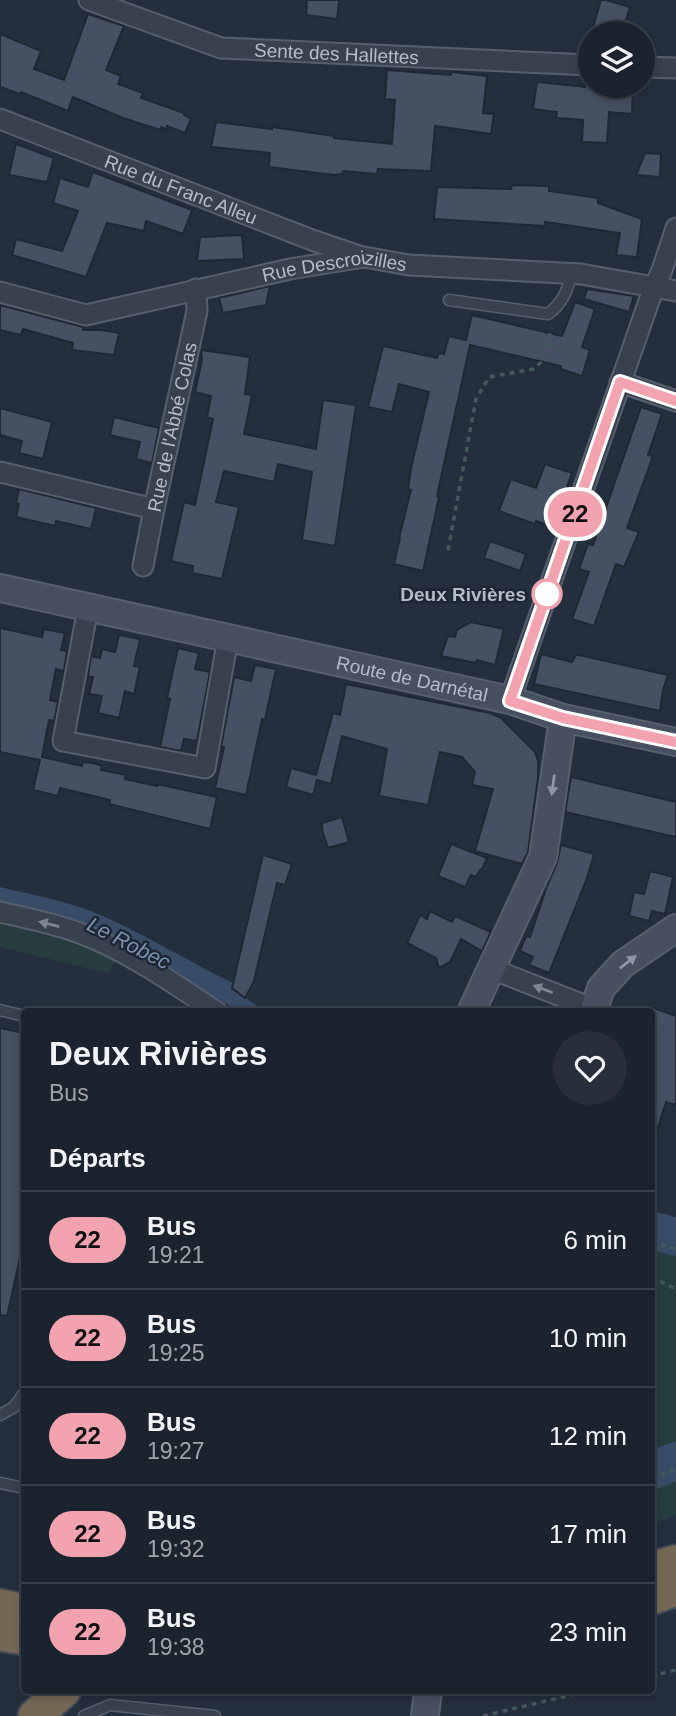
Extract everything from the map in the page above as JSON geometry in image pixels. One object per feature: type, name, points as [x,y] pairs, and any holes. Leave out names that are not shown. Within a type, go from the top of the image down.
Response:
[{"type":"highway","points":[[655,1568],[676,1562]]},
{"type":"highway","points":[[655,1597],[676,1589]]},
{"type":"highway","points":[[0,1606],[21,1610]]},
{"type":"highway","points":[[0,1633],[21,1637]]},
{"type":"highway","points":[[36,1716],[61,1694]]},
{"type":"street","name":"Sente des Hallettes","points":[[89,0],[221,48],[578,64]]},
{"type":"street","points":[[655,67],[676,68]]},
{"type":"street","name":"Rue du Franc Alleu","points":[[0,119],[299,235],[363,257]]},
{"type":"street","points":[[510,701],[653,288],[676,229]]},
{"type":"street","name":"Rue Descroizilles","points":[[0,292],[86,315],[290,269],[363,257],[409,265],[572,273],[676,291]]},
{"type":"street","name":"Rue de l'Abbé Colas","points":[[143,566],[197,311],[196,289]]},
{"type":"street","points":[[620,382],[676,401]]},
{"type":"street","points":[[0,472],[154,509]]},
{"type":"street","name":"Route de Darnétal","points":[[0,589],[510,701],[563,718],[676,742]]},
{"type":"street","points":[[88,608],[63,741],[205,768],[228,638]]},
{"type":"street","points":[[473,1008],[543,857],[563,718]]},
{"type":"street","points":[[0,912],[56,925],[90,937],[145,965],[211,1008]]},
{"type":"street","points":[[595,1008],[601,988],[623,964],[676,928]]},
{"type":"street","points":[[492,969],[589,1008]]},
{"type":"street","points":[[425,1716],[428,1694]]},
{"type":"lane","points":[[449,300],[548,314],[559,306],[572,273]]},
{"type":"lane","points":[[0,1010],[21,1015]]},
{"type":"lane","points":[[0,1415],[14,1407],[21,1397]]},
{"type":"lane","points":[[0,1483],[21,1487]]},
{"type":"lane","points":[[84,1716],[110,1705],[215,1716]]},
{"type":"path","points":[[448,551],[476,399],[489,377],[534,369],[541,362],[559,306]]},
{"type":"path","points":[[655,1244],[676,1249]]},
{"type":"path","points":[[655,1279],[676,1289]]},
{"type":"path","points":[[655,1477],[676,1469]]},
{"type":"path","points":[[655,1675],[676,1670]]},
{"type":"path","points":[[483,1716],[575,1694]]},
{"type":"green space","points":[[0,902],[79,925],[125,943],[108,973],[0,947]]},
{"type":"green space","points":[[655,1247],[676,1254],[676,1515],[655,1523]]},
{"type":"water","points":[[0,887],[52,899],[103,916],[233,983],[232,988],[260,1008],[233,1008],[137,949],[99,930],[0,902]]},
{"type":"building","points":[[307,0],[339,0],[337,19],[306,15]]},
{"type":"building","points":[[601,0],[630,7],[626,21],[595,21]]},
{"type":"building","points":[[88,14],[124,26],[106,70],[121,76],[118,84],[143,93],[141,98],[184,113],[191,119],[185,133],[167,126],[166,129],[161,127],[160,130],[73,97],[68,111],[21,92],[20,94],[0,87],[0,34],[41,51],[34,69],[64,80]]},
{"type":"building","points":[[387,70],[487,76],[483,113],[494,114],[491,134],[435,126],[431,171],[378,169],[377,174],[343,171],[342,174],[334,175],[269,167],[270,153],[211,147],[216,122],[392,144],[395,100],[385,99]]},
{"type":"building","points":[[537,82],[578,86],[578,98],[633,98],[632,114],[609,112],[607,143],[582,142],[583,120],[556,118],[557,112],[533,109]]},
{"type":"building","points":[[16,144],[54,158],[47,182],[9,175]]},
{"type":"building","points":[[645,153],[661,154],[660,177],[636,175]]},
{"type":"building","points":[[93,172],[192,210],[183,234],[146,221],[144,231],[107,223],[86,277],[12,255],[16,239],[62,251],[78,211],[53,203],[60,178],[88,187]]},
{"type":"building","points":[[512,185],[549,186],[549,191],[598,198],[598,203],[642,219],[637,257],[616,255],[620,233],[545,222],[545,226],[434,219],[437,187],[511,189]]},
{"type":"building","points":[[242,235],[244,259],[197,261],[200,237]]},
{"type":"building","points":[[270,286],[266,305],[223,313],[219,298]]},
{"type":"building","points":[[587,289],[634,296],[629,312],[584,299]]},
{"type":"building","points":[[575,302],[595,309],[582,347],[590,350],[582,376],[561,369],[561,366],[470,345],[423,571],[394,564],[411,490],[408,489],[411,468],[429,392],[399,384],[392,412],[368,407],[383,346],[437,358],[439,353],[444,354],[449,336],[466,340],[472,315],[562,336]]},
{"type":"building","points":[[0,305],[83,327],[83,330],[119,333],[114,355],[72,350],[73,343],[23,329],[21,335],[0,330]]},
{"type":"building","points":[[201,350],[250,357],[245,394],[252,395],[244,434],[316,449],[323,400],[356,405],[335,546],[302,540],[312,472],[278,464],[274,482],[224,471],[216,502],[239,507],[222,579],[192,573],[193,566],[171,561],[184,502],[195,505],[213,419],[207,417],[211,396],[195,392],[202,360]]},
{"type":"building","points":[[641,407],[662,414],[648,455],[653,456],[627,528],[639,532],[624,567],[616,564],[594,626],[572,619],[589,572],[579,569],[588,544],[593,545]]},
{"type":"building","points":[[0,408],[52,422],[43,459],[19,453],[22,441],[0,435]]},
{"type":"building","points":[[114,417],[159,428],[152,463],[136,459],[140,442],[110,435]]},
{"type":"building","points":[[545,464],[572,473],[553,527],[536,521],[535,524],[499,511],[511,479],[536,488]]},
{"type":"building","points":[[19,489],[96,508],[91,529],[56,521],[55,526],[16,517]]},
{"type":"building","points":[[490,541],[526,554],[520,571],[484,558]]},
{"type":"building","points":[[471,622],[504,629],[495,665],[441,656],[448,636],[455,637],[457,630]]},
{"type":"building","points":[[0,628],[42,637],[44,629],[65,633],[61,650],[67,651],[64,671],[56,669],[50,700],[58,702],[54,721],[49,720],[42,757],[82,766],[83,762],[93,763],[102,766],[101,770],[126,775],[125,779],[217,797],[210,829],[109,804],[110,800],[60,788],[58,796],[33,790],[40,760],[0,752]]},
{"type":"building","points":[[119,635],[140,639],[134,666],[140,667],[134,694],[125,691],[119,718],[98,713],[102,696],[89,694],[93,677],[88,676],[91,656],[100,658],[102,649],[115,652]]},
{"type":"building","points":[[178,648],[199,653],[195,669],[210,672],[197,741],[184,739],[181,751],[160,747]]},
{"type":"building","points":[[541,654],[572,662],[576,655],[579,655],[668,675],[660,711],[534,684]]},
{"type":"building","points":[[255,665],[276,669],[246,795],[215,788],[234,677],[251,681]]},
{"type":"building","points":[[346,684],[490,713],[501,718],[535,752],[538,778],[528,852],[522,864],[475,851],[493,789],[472,785],[475,772],[462,757],[440,752],[428,805],[379,796],[387,749],[342,736],[331,784],[317,780],[313,795],[286,787],[291,768],[316,775],[333,713],[340,715]]},
{"type":"building","points":[[571,777],[676,802],[676,837],[565,812]]},
{"type":"building","points":[[342,817],[349,842],[328,848],[322,823]]},
{"type":"building","points":[[451,844],[487,858],[476,877],[471,875],[465,887],[438,876]]},
{"type":"building","points":[[561,845],[594,854],[549,973],[529,965],[533,957],[520,951],[526,936],[530,937]]},
{"type":"building","points":[[263,855],[292,864],[285,885],[277,883],[254,981],[245,998],[232,988]]},
{"type":"building","points":[[650,871],[673,877],[665,914],[652,911],[649,921],[629,916],[634,892],[644,894]]},
{"type":"building","points":[[430,911],[452,922],[455,916],[491,932],[482,951],[461,939],[450,962],[439,968],[436,958],[407,943],[420,915],[427,919]]},
{"type":"building","points":[[655,1008],[676,1016],[676,1105],[666,1102],[655,1137]]},
{"type":"building","points":[[0,1028],[21,1032],[21,1253],[7,1316],[0,1315]]},
{"type":"waterway","name":"Le Robec","points":[[655,1231],[676,1237]]},
{"type":"waterway","points":[[655,1469],[676,1461]]},
{"type":"bus line","name":"22","points":[[676,401],[620,382],[510,701],[563,718],[676,742]]},
{"type":"place","name":"Deux Rivières","points":[[547,594]]}]
